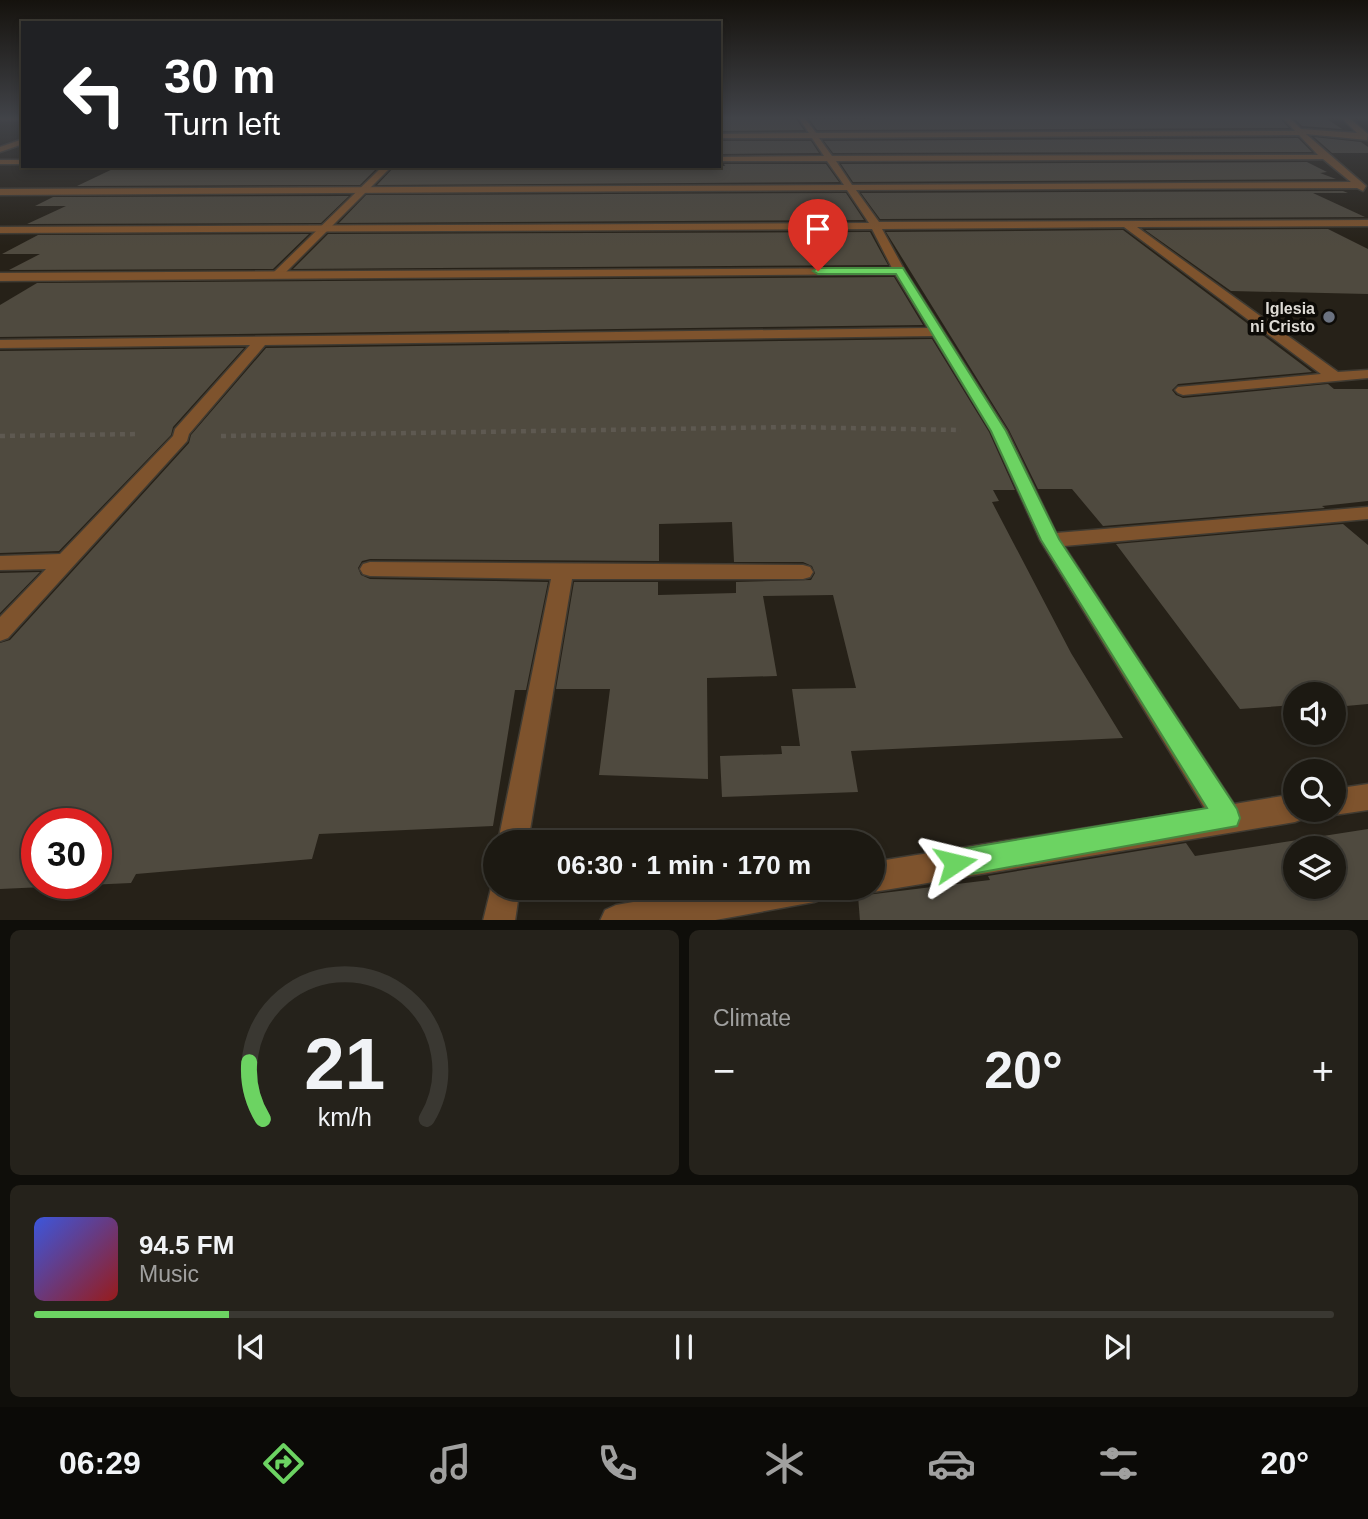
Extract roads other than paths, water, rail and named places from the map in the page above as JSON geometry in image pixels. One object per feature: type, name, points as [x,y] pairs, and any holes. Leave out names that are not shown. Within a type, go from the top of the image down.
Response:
[{"type":"street","points":[[831,160],[874,224],[899,271],[999,431],[1050,540],[1227,818]]},
{"type":"street","points":[[1329,160],[1368,193]]},
{"type":"street","points":[[0,162],[21,162]]},
{"type":"street","points":[[278,274],[386,168]]},
{"type":"street","points":[[0,192],[1360,186]]},
{"type":"street","points":[[1125,223],[1334,376]]},
{"type":"street","points":[[0,230],[1368,223]]},
{"type":"street","points":[[0,277],[899,271]]},
{"type":"street","points":[[0,344],[936,332]]},
{"type":"street","points":[[0,632],[181,435],[260,342]]},
{"type":"street","points":[[1183,390],[1368,374]]},
{"type":"street","points":[[1050,540],[1368,513]]},
{"type":"street","points":[[0,563],[63,561]]},
{"type":"street","points":[[370,569],[803,572]]},
{"type":"street","points":[[515,830],[563,572]]},
{"type":"street","points":[[1346,800],[1368,797]]},
{"type":"street","points":[[885,875],[1283,810]]},
{"type":"street","points":[[499,920],[503,900]]},
{"type":"street","points":[[616,920],[736,900]]},
{"type":"place","name":"Iglesia ni Cristo","points":[[1329,317]]}]
